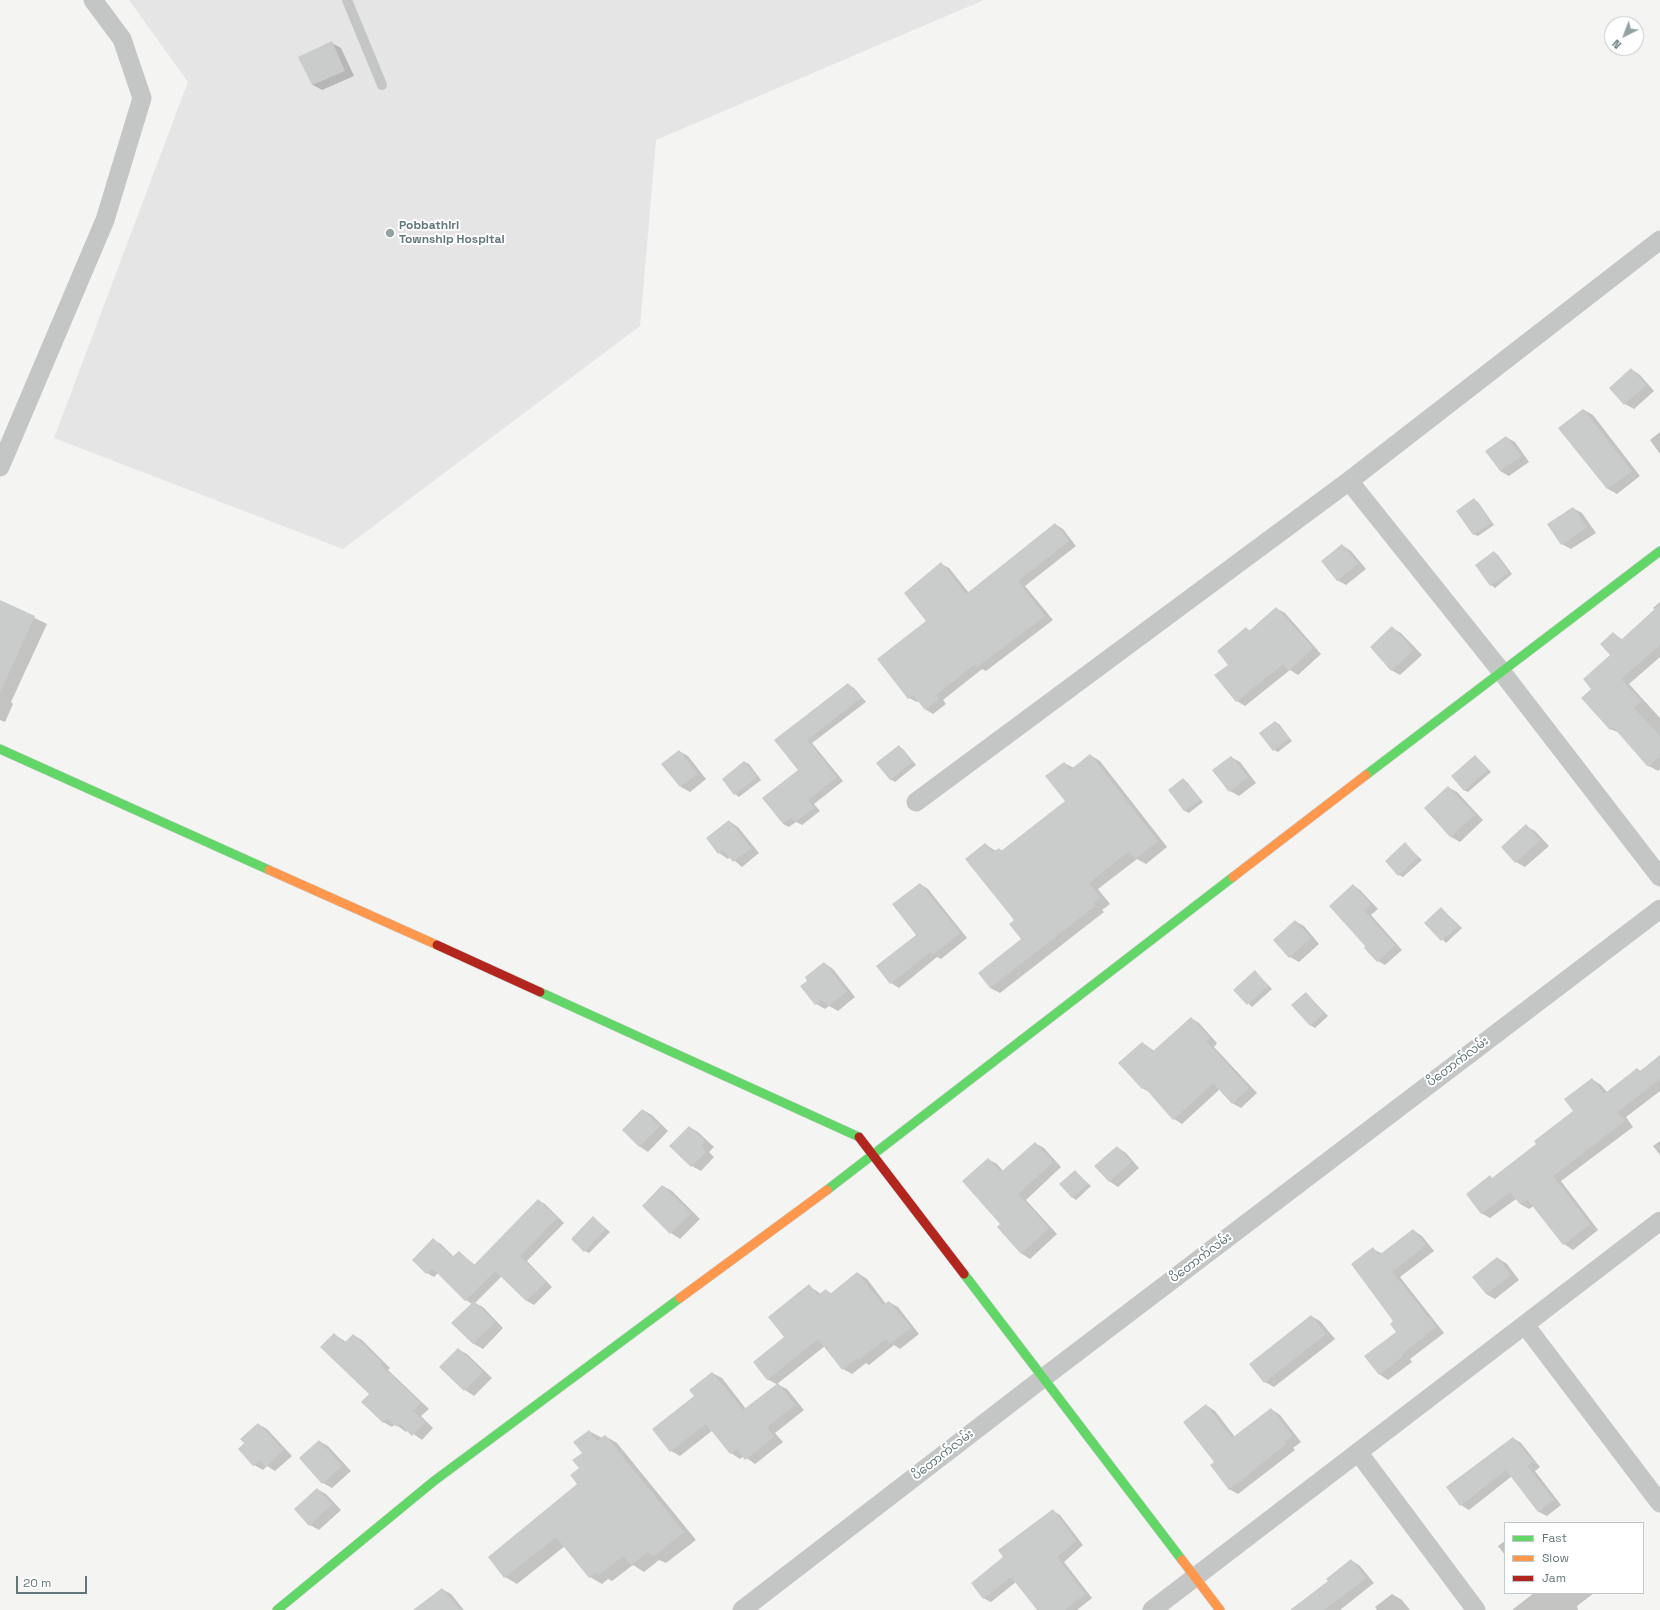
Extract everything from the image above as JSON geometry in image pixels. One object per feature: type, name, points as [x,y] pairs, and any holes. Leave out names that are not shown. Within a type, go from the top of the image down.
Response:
[{"type":"street","points":[[0,467],[105,220],[142,98],[122,39],[93,0]]},
{"type":"street","points":[[916,802],[1349,481],[1660,240]]},
{"type":"street","points":[[1349,481],[1501,672],[1660,877]]},
{"type":"street","points":[[277,1610],[434,1481],[873,1155],[1660,551]]},
{"type":"street","points":[[0,749],[858,1135],[1220,1610]]},
{"type":"street","name":"ပိတောက်လမ်း","points":[[742,1610],[1043,1378],[1660,909]]},
{"type":"street","points":[[1152,1610],[1660,1221]]},
{"type":"street","points":[[1525,1325],[1660,1504]]},
{"type":"street","points":[[1358,1452],[1476,1610]]},
{"type":"lane","points":[[347,0],[382,85]]},
{"type":"shaded area","name":"Pobbathiri Township Hospital","points":[[129,0],[984,0],[656,140],[640,326],[343,549],[54,438],[188,82]]},
{"type":"building","points":[[332,41],[345,71],[312,85],[298,57]]},
{"type":"building","points":[[1631,368],[1646,385],[1624,405],[1609,388]]},
{"type":"building","points":[[1583,409],[1632,471],[1607,489],[1558,428]]},
{"type":"building","points":[[1506,436],[1521,456],[1500,471],[1485,451]]},
{"type":"building","points":[[1474,498],[1491,523],[1473,535],[1456,511]]},
{"type":"building","points":[[1573,507],[1587,527],[1561,545],[1547,524]]},
{"type":"building","points":[[1055,523],[1069,541],[1018,581],[1045,616],[977,667],[975,664],[936,695],[939,699],[925,710],[913,695],[908,699],[877,659],[926,621],[904,593],[941,562],[966,594]]},
{"type":"building","points":[[1342,544],[1358,564],[1337,581],[1321,561]]},
{"type":"building","points":[[1494,551],[1509,572],[1490,586],[1475,565]]},
{"type":"building","points":[[0,600],[35,616],[0,692]]},
{"type":"building","points":[[1660,604],[1660,645],[1621,679],[1642,701],[1634,708],[1660,736],[1660,756],[1648,767],[1613,727],[1610,730],[1581,698],[1591,689],[1583,679],[1610,655],[1600,644],[1613,632],[1621,640]]},
{"type":"building","points":[[1276,607],[1313,648],[1289,671],[1283,664],[1236,702],[1214,675],[1228,665],[1217,651],[1246,627],[1249,631]]},
{"type":"building","points":[[1392,626],[1413,650],[1391,671],[1370,647]]},
{"type":"building","points":[[848,683],[861,698],[807,740],[837,777],[808,800],[814,808],[795,822],[791,817],[783,824],[762,798],[798,770],[774,740]]},
{"type":"building","points":[[1275,721],[1289,738],[1273,751],[1259,733]]},
{"type":"building","points":[[899,745],[912,762],[890,780],[876,763]]},
{"type":"building","points":[[679,750],[697,774],[680,787],[661,764]]},
{"type":"building","points":[[1090,754],[1158,841],[1135,859],[1129,851],[1089,883],[1100,898],[1093,904],[1095,906],[990,988],[978,973],[1021,939],[1009,924],[1014,920],[965,859],[985,843],[993,852],[999,848],[1001,851],[1065,801],[1045,776],[1064,762],[1070,770]]},
{"type":"building","points":[[1475,755],[1488,769],[1464,791],[1451,776]]},
{"type":"building","points":[[1231,756],[1248,777],[1229,792],[1212,770]]},
{"type":"building","points":[[744,761],[757,777],[734,795],[722,779]]},
{"type":"building","points":[[1183,778],[1200,800],[1184,811],[1168,790]]},
{"type":"building","points":[[1448,786],[1475,815],[1450,837],[1424,808]]},
{"type":"building","points":[[729,820],[751,848],[733,862],[723,850],[718,854],[706,838]]},
{"type":"building","points":[[1526,824],[1540,840],[1515,863],[1501,847]]},
{"type":"building","points":[[1405,842],[1418,857],[1398,876],[1385,861]]},
{"type":"building","points":[[920,883],[960,933],[932,955],[930,952],[890,984],[876,966],[916,935],[892,904]]},
{"type":"building","points":[[1353,884],[1371,904],[1364,911],[1395,945],[1377,962],[1364,948],[1365,946],[1329,906]]},
{"type":"building","points":[[1441,907],[1458,926],[1441,941],[1424,923]]},
{"type":"building","points":[[1295,920],[1311,938],[1289,958],[1273,940]]},
{"type":"building","points":[[824,962],[847,991],[828,1006],[822,1000],[815,1005],[800,986],[807,981],[805,977]]},
{"type":"building","points":[[1255,970],[1268,986],[1247,1005],[1233,990]]},
{"type":"building","points":[[1306,992],[1324,1013],[1310,1026],[1291,1005]]},
{"type":"building","points":[[1191,1017],[1210,1038],[1206,1041],[1249,1088],[1232,1104],[1213,1083],[1173,1120],[1144,1087],[1142,1089],[1118,1063],[1142,1042],[1152,1052]]},
{"type":"building","points":[[1660,1055],[1660,1079],[1617,1112],[1625,1121],[1553,1176],[1590,1224],[1563,1245],[1527,1199],[1520,1204],[1510,1192],[1481,1214],[1466,1194],[1490,1175],[1492,1178],[1536,1144],[1534,1141],[1573,1111],[1564,1099],[1592,1078],[1604,1094],[1637,1068],[1640,1071]]},
{"type":"building","points":[[642,1109],[660,1126],[639,1147],[622,1130]]},
{"type":"building","points":[[689,1126],[705,1141],[701,1146],[706,1152],[691,1167],[669,1146]]},
{"type":"building","points":[[1035,1142],[1053,1162],[1018,1194],[1049,1228],[1021,1254],[997,1227],[1000,1224],[962,1181],[988,1158],[1001,1172]]},
{"type":"building","points":[[1117,1146],[1131,1162],[1109,1182],[1094,1166]]},
{"type":"building","points":[[1075,1170],[1088,1184],[1072,1198],[1059,1184]]},
{"type":"building","points":[[662,1185],[691,1213],[670,1234],[642,1206]]},
{"type":"building","points":[[538,1199],[557,1218],[520,1256],[546,1282],[526,1301],[495,1271],[465,1301],[432,1268],[426,1274],[412,1260],[433,1238],[452,1257],[459,1251],[474,1265]]},
{"type":"building","points":[[593,1216],[606,1229],[584,1252],[571,1239]]},
{"type":"building","points":[[1413,1229],[1426,1245],[1392,1272],[1436,1327],[1402,1354],[1403,1356],[1379,1375],[1364,1356],[1396,1332],[1390,1324],[1393,1321],[1351,1264],[1373,1247],[1379,1255]]},
{"type":"building","points":[[1497,1257],[1511,1275],[1486,1294],[1472,1277]]},
{"type":"building","points":[[857,1272],[883,1305],[889,1301],[911,1328],[890,1344],[886,1339],[859,1360],[857,1358],[842,1370],[818,1339],[767,1380],[753,1362],[784,1337],[768,1317],[809,1284],[818,1295],[826,1289],[830,1294]]},
{"type":"building","points":[[474,1301],[495,1322],[473,1344],[451,1323]]},
{"type":"building","points":[[1311,1315],[1326,1334],[1264,1383],[1249,1364]]},
{"type":"building","points":[[334,1333],[344,1343],[353,1334],[382,1362],[380,1364],[421,1403],[413,1411],[425,1422],[412,1436],[400,1424],[397,1427],[387,1418],[383,1423],[361,1402],[369,1394],[320,1347]]},
{"type":"building","points":[[458,1348],[483,1372],[464,1391],[439,1367]]},
{"type":"building","points":[[712,1372],[743,1410],[778,1383],[795,1405],[767,1427],[774,1437],[745,1460],[737,1449],[730,1454],[706,1424],[670,1452],[652,1429],[694,1396],[689,1390]]},
{"type":"building","points":[[1206,1404],[1232,1438],[1271,1408],[1292,1436],[1285,1442],[1286,1444],[1229,1490],[1210,1465],[1214,1462],[1183,1422]]},
{"type":"building","points":[[258,1423],[283,1450],[266,1467],[260,1460],[253,1466],[238,1449],[244,1443],[240,1439]]},
{"type":"building","points":[[589,1430],[597,1441],[605,1435],[684,1532],[653,1557],[648,1552],[631,1565],[623,1556],[599,1575],[597,1572],[589,1578],[556,1537],[504,1578],[488,1557],[577,1484],[570,1475],[579,1468],[572,1460],[582,1453],[573,1442]]},
{"type":"building","points":[[1513,1437],[1533,1462],[1527,1466],[1554,1500],[1538,1512],[1505,1469],[1505,1471],[1460,1506],[1446,1487]]},
{"type":"building","points":[[319,1440],[342,1466],[322,1484],[299,1458]]},
{"type":"building","points":[[317,1488],[332,1504],[309,1526],[294,1509]]},
{"type":"building","points":[[1053,1509],[1076,1541],[1057,1557],[1085,1594],[1065,1610],[1037,1610],[1011,1577],[983,1599],[971,1583],[1003,1557],[998,1550]]},
{"type":"building","points":[[1351,1559],[1366,1578],[1324,1610],[1290,1610],[1328,1581],[1326,1579]]},
{"type":"building","points":[[442,1588],[460,1610],[413,1610]]},
{"type":"traffic: fast","points":[[1366,775],[1660,551]]},
{"type":"traffic: fast","points":[[0,749],[269,870]]},
{"type":"traffic: fast","points":[[827,1190],[1233,877]]},
{"type":"traffic: fast","points":[[540,992],[859,1137]]},
{"type":"traffic: fast","points":[[964,1274],[1182,1560]]},
{"type":"traffic: fast","points":[[277,1610],[434,1481],[680,1298]]},
{"type":"traffic: slow","points":[[1233,877],[1366,775]]},
{"type":"traffic: slow","points":[[269,870],[437,945]]},
{"type":"traffic: slow","points":[[680,1298],[827,1190]]},
{"type":"traffic: slow","points":[[1182,1560],[1220,1610]]},
{"type":"traffic: jam","points":[[437,945],[540,992]]},
{"type":"traffic: jam","points":[[859,1137],[964,1274]]},
{"type":"place","name":"Pobbathiri Township Hospital","points":[[390,233]]}]
